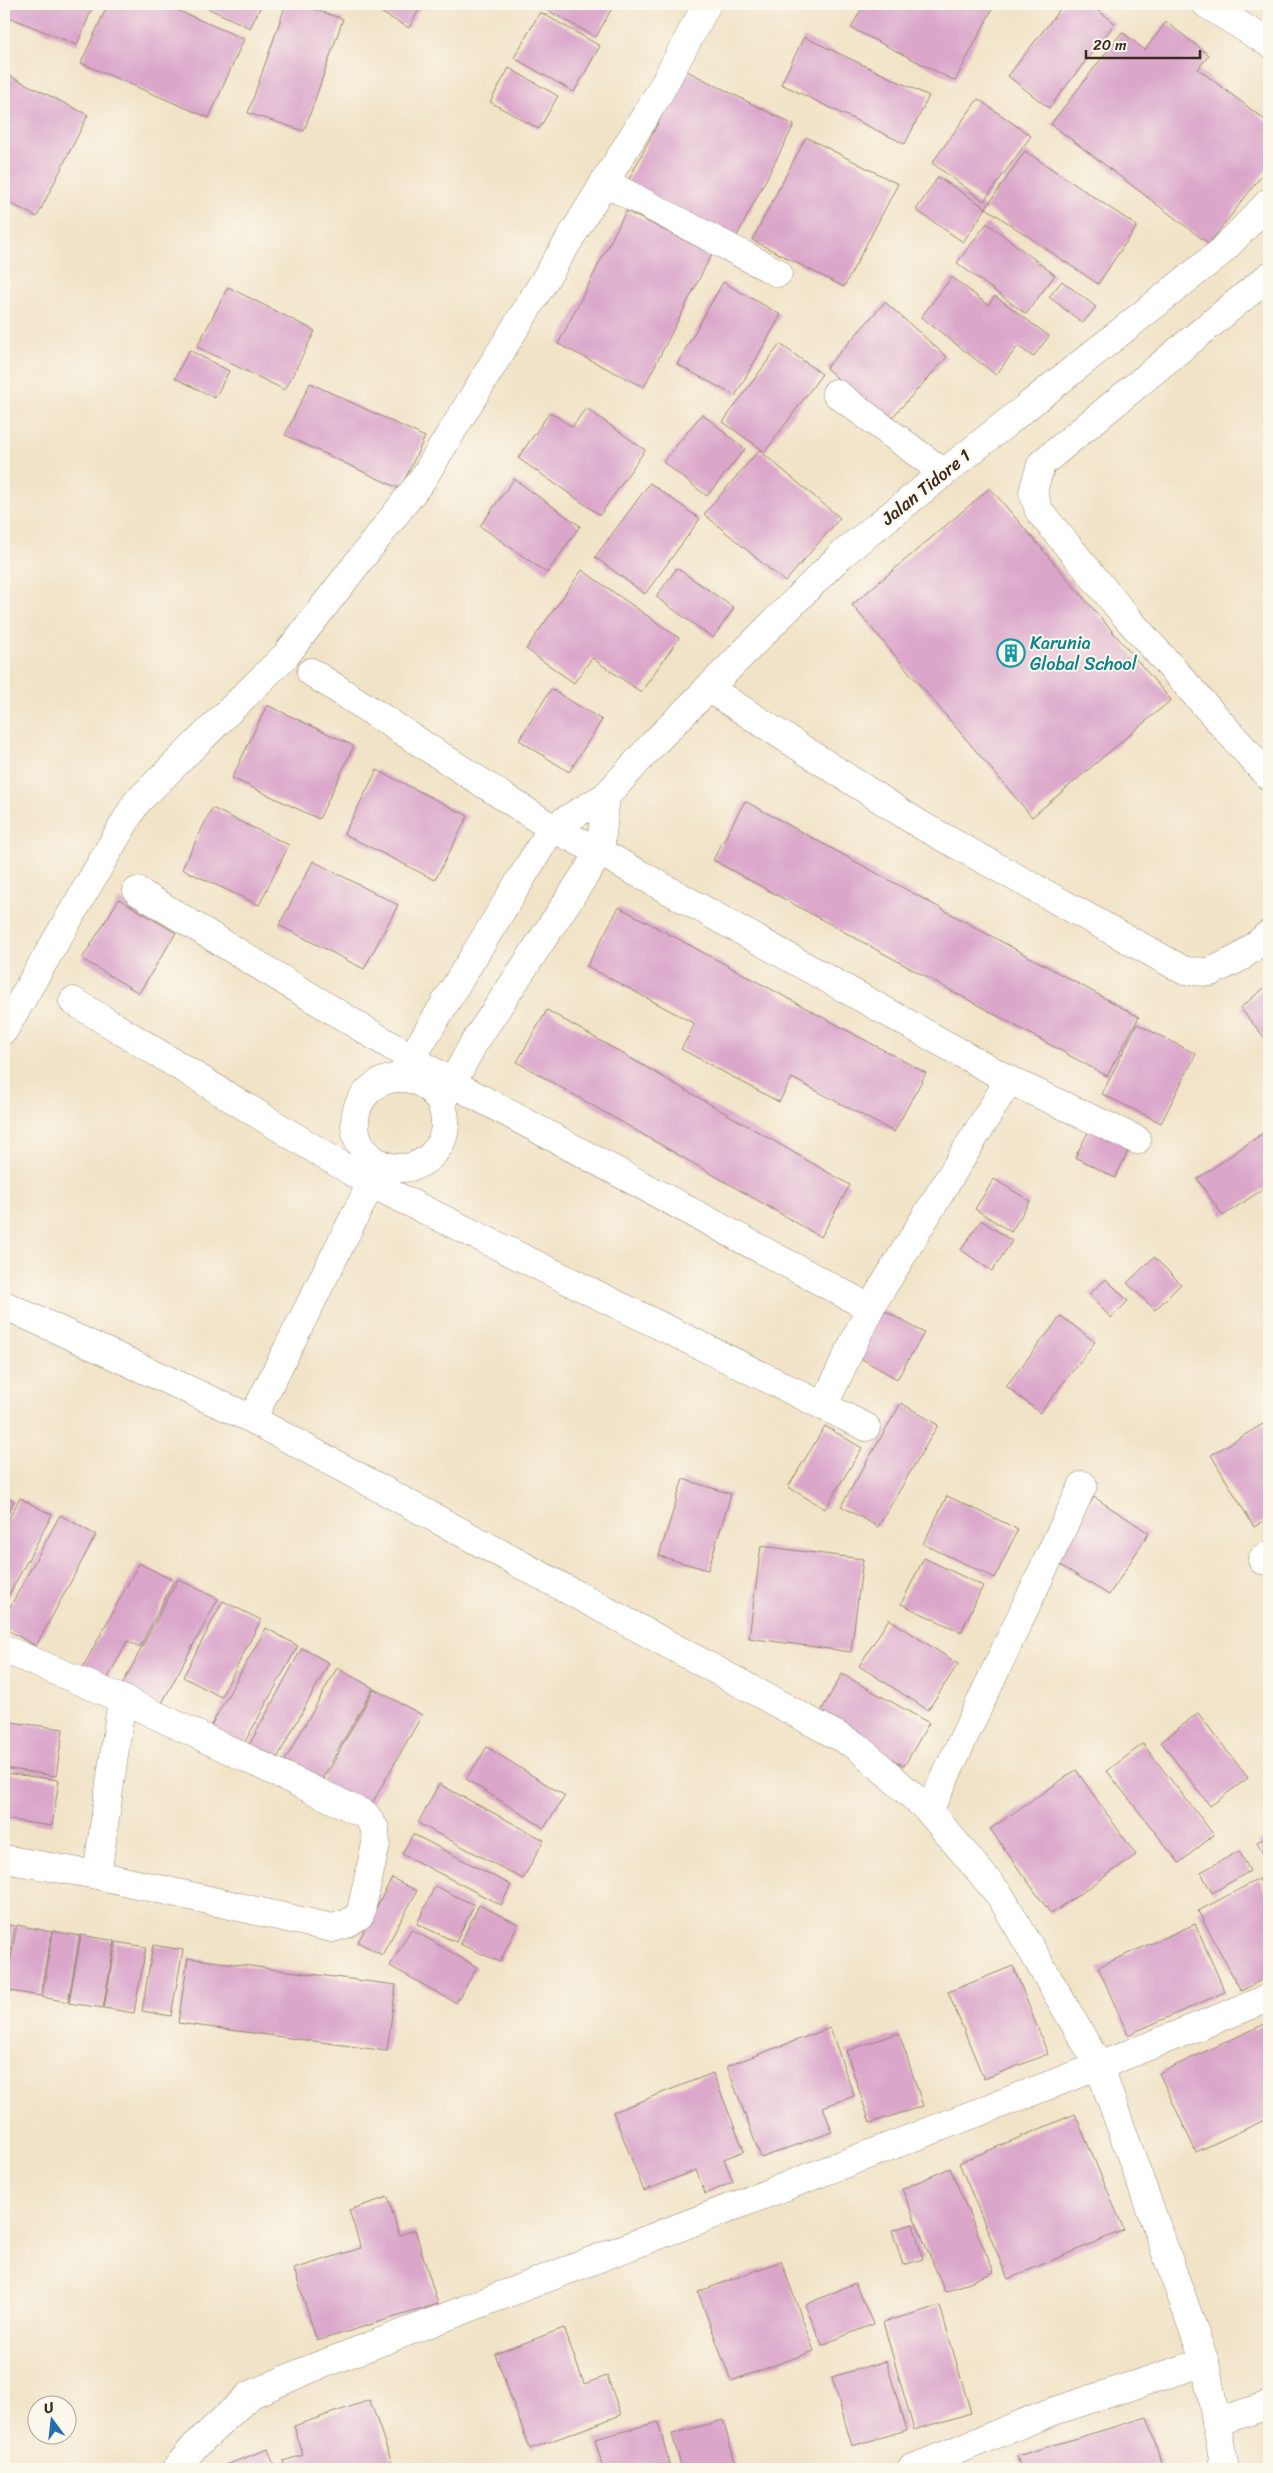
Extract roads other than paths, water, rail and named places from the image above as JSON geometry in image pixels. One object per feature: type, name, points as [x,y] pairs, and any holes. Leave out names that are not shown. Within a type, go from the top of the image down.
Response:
[{"type":"street","points":[[4,1030],[136,803],[286,656],[422,480],[658,95],[707,4]]},
{"type":"street","points":[[1206,4],[1269,43]]},
{"type":"street","points":[[604,182],[778,273]]},
{"type":"street","name":"Jalan Tidore 1","points":[[552,828],[606,796],[708,688],[842,555],[1222,251],[1269,202]]},
{"type":"street","points":[[1269,276],[1041,464],[1033,492],[1038,511],[1105,591],[1269,777]]},
{"type":"street","points":[[836,393],[944,473]]},
{"type":"street","points":[[311,672],[552,828],[600,852],[1009,1080],[1137,1140]]},
{"type":"street","points":[[708,688],[723,700],[919,824],[1185,971],[1211,972],[1241,957],[1269,934]]},
{"type":"street","points":[[252,1419],[376,1174],[417,1165],[433,1154],[443,1139],[447,1093],[474,1044],[600,852],[606,796]]},
{"type":"street","points":[[376,1174],[367,1154],[357,1139],[354,1122],[358,1105],[368,1090],[406,1067],[552,828]]},
{"type":"street","points":[[136,891],[447,1093],[870,1308]]},
{"type":"street","points":[[74,1001],[376,1174],[866,1427]]},
{"type":"street","points":[[824,1404],[870,1308],[1009,1080]]},
{"type":"street","points":[[4,1305],[252,1419],[858,1747],[929,1811],[1002,1897],[1099,2066],[1205,2362],[1225,2469]]},
{"type":"street","points":[[929,1811],[1083,1485]]},
{"type":"street","points":[[4,1649],[122,1699],[366,1815],[375,1830],[376,1844],[360,1916],[346,1924],[332,1928],[98,1875],[4,1859]]},
{"type":"street","points":[[98,1875],[122,1699]]},
{"type":"street","points":[[176,2469],[194,2448],[250,2395],[268,2387],[1099,2066],[1269,1998]]},
{"type":"street","points":[[911,2469],[1048,2413],[1205,2362]]},
{"type":"street","points":[[1216,2422],[1269,2405]]},
{"type":"place","name":"Karunia Global School","points":[[1011,653]]}]
